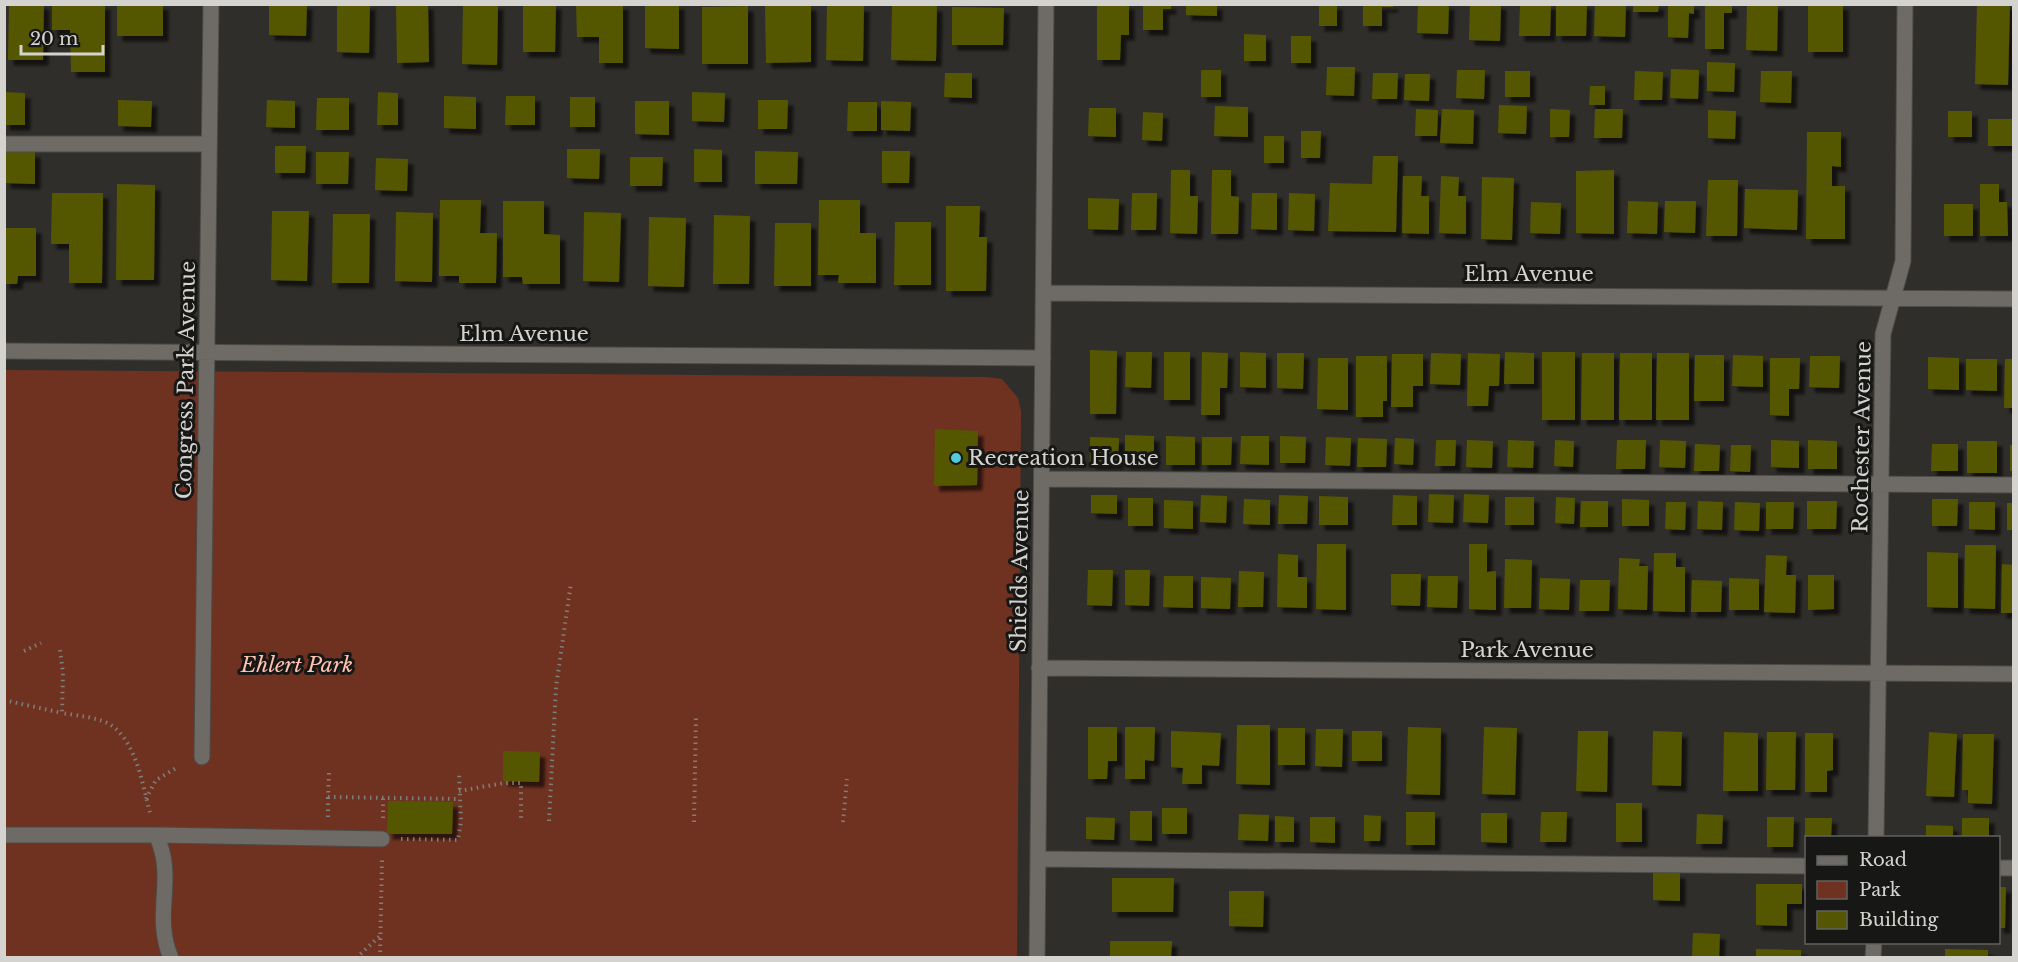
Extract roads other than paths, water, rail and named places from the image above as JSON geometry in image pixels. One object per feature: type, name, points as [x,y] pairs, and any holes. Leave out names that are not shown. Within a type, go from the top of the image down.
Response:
[{"type":"street","name":"Congress Park Avenue","points":[[202,757],[209,353],[211,4]]},
{"type":"street","name":"Shields Avenue","points":[[1037,957],[1046,4]]},
{"type":"street","name":"Rochester Avenue","points":[[1876,836],[1883,334],[1903,261],[1905,4]]},
{"type":"street","points":[[4,144],[209,144]]},
{"type":"street","name":"Elm Avenue","points":[[1044,293],[2013,298]]},
{"type":"street","name":"Elm Avenue","points":[[4,351],[1043,358]]},
{"type":"street","points":[[1042,479],[2013,485]]},
{"type":"street","name":"Park Avenue","points":[[1039,668],[2013,675]]},
{"type":"street","points":[[4,835],[382,838]]},
{"type":"street","points":[[156,835],[166,866],[162,926],[164,941],[171,957]]},
{"type":"street","points":[[1038,859],[1805,866]]},
{"type":"place","name":"Recreation House","points":[[956,458]]},
{"type":"park label","name":"Ehlert Park","points":[[297,665]]}]
